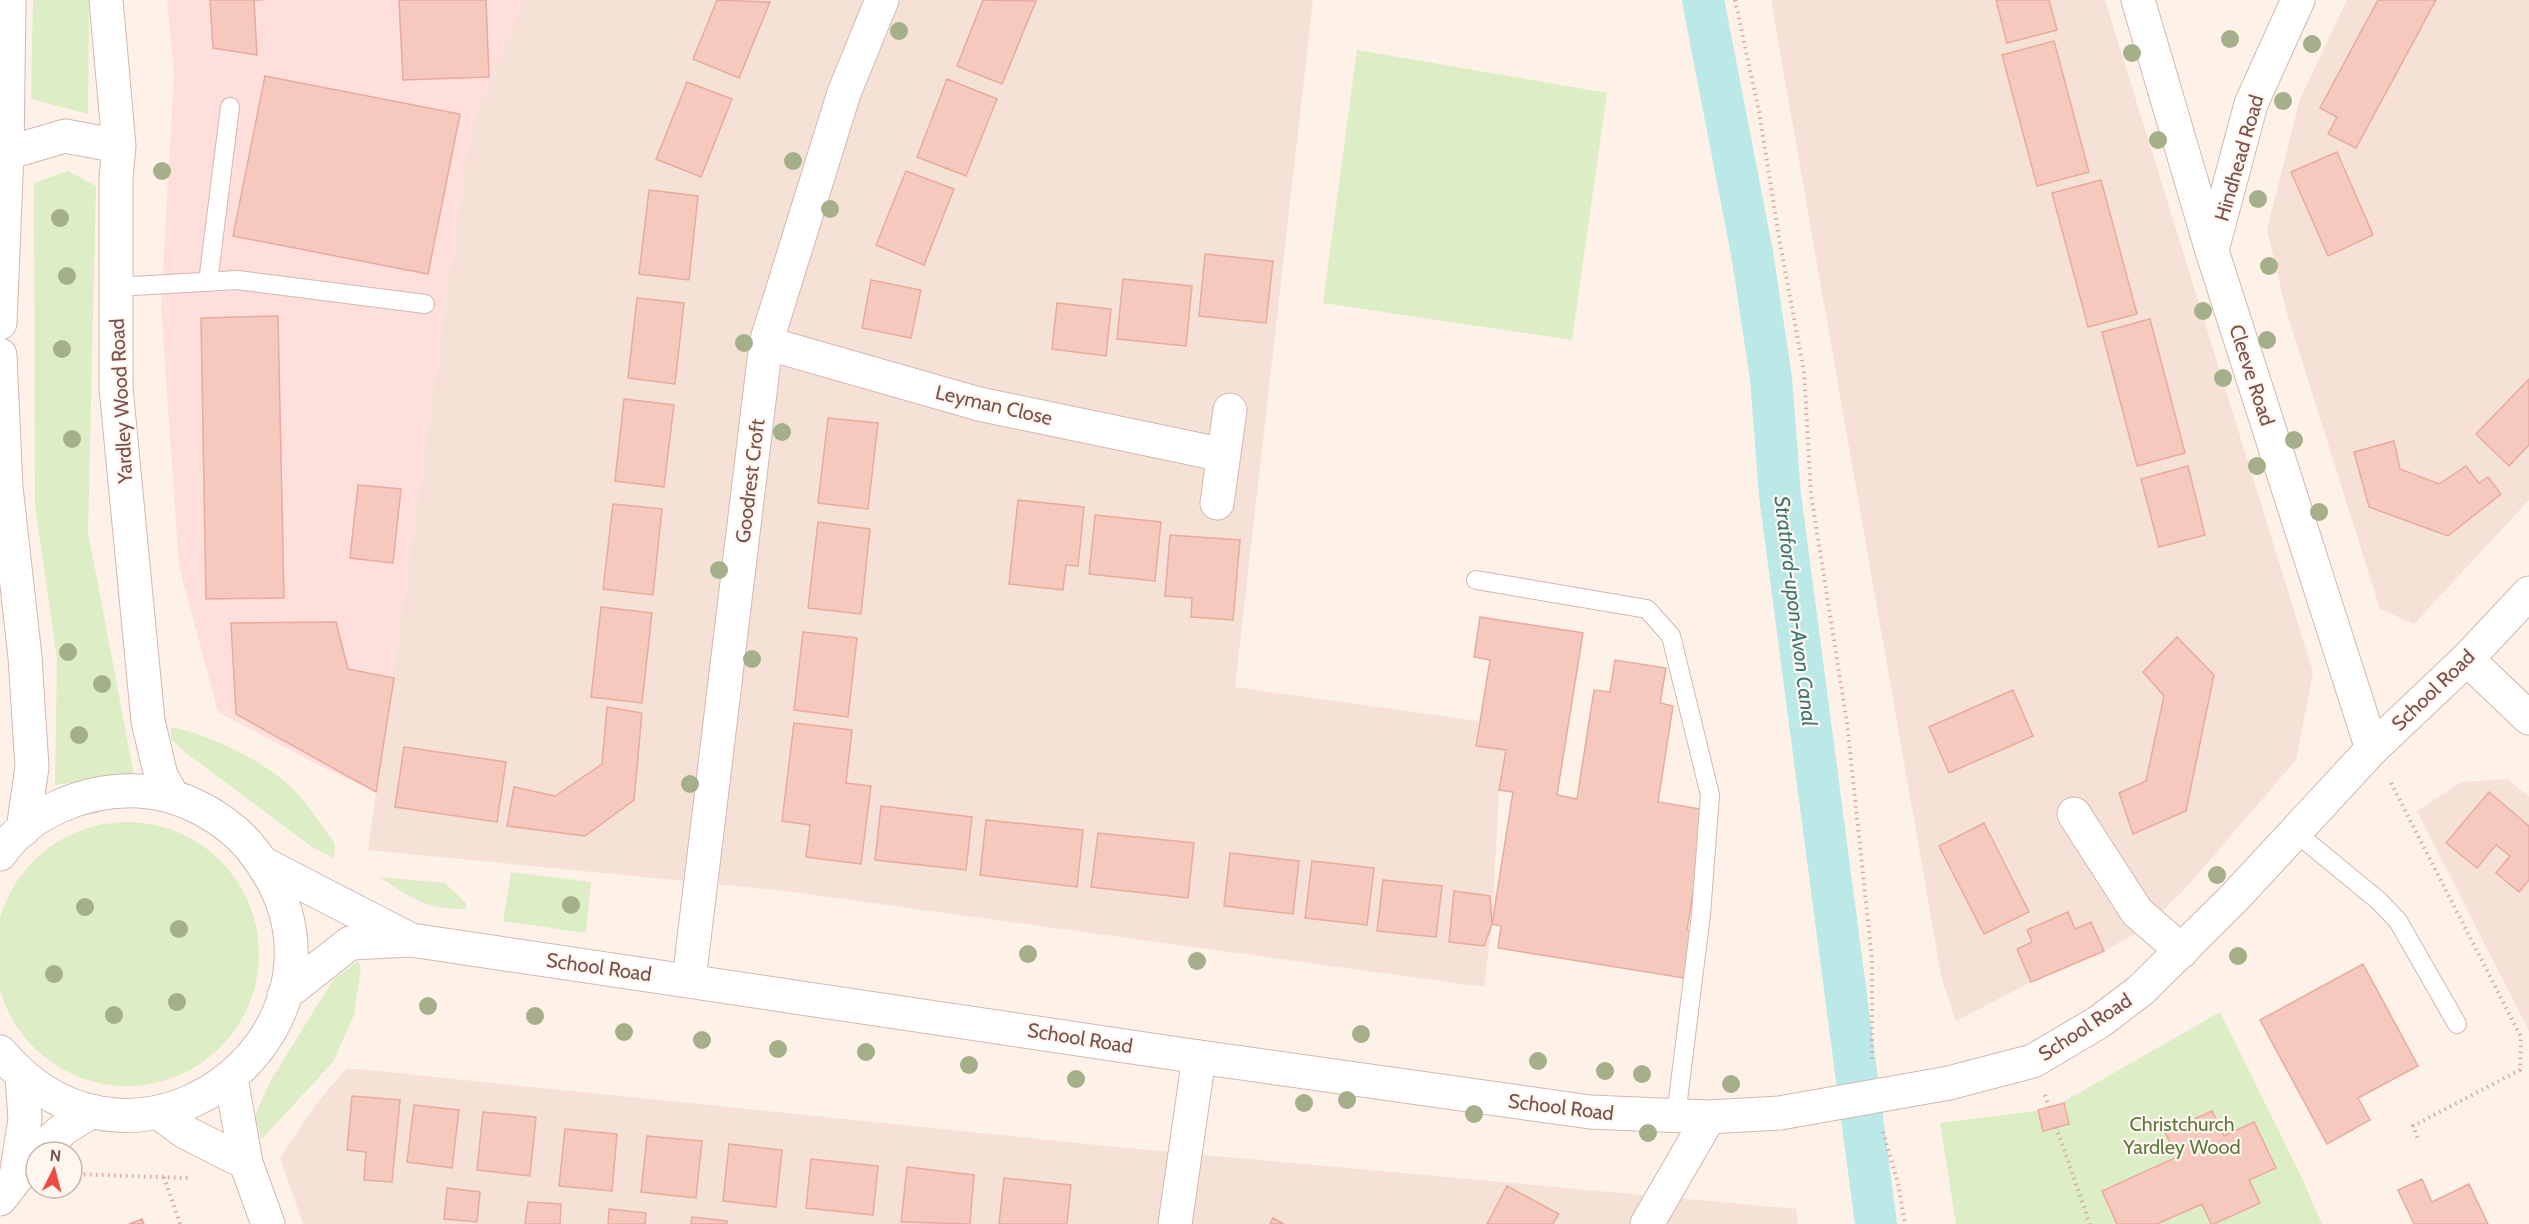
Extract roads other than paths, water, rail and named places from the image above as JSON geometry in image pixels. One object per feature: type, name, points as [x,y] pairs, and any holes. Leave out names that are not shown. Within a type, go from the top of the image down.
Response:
[{"type":"street","points":[[0,323],[7,153],[9,0]]},
{"type":"street","name":"Yardley Wood Road","points":[[106,0],[119,146],[116,178],[116,388],[148,721],[160,776],[173,797]]},
{"type":"street","name":"Goodrest Croft","points":[[689,980],[766,343],[844,93],[882,0]]},
{"type":"street","name":"Cleeve Road","points":[[2138,0],[2212,251],[2372,749]]},
{"type":"street","name":"Hindhead Road","points":[[2212,251],[2251,104],[2298,0]]},
{"type":"street","points":[[7,153],[65,136],[119,146]]},
{"type":"street","name":"Leyman Close","points":[[766,343],[979,404],[1224,455]]},
{"type":"street","points":[[0,355],[6,487],[24,657],[32,767],[23,830]]},
{"type":"street","points":[[1217,503],[1230,410]]},
{"type":"street","name":"School Road","points":[[284,995],[350,943],[411,940],[1199,1057],[1590,1112],[1709,1117],[1780,1113],[1949,1083],[2033,1060],[2099,1022],[2141,990],[2182,951],[2372,749],[2468,659],[2529,593]]},
{"type":"street","points":[[2468,659],[2529,718]]},
{"type":"street","points":[[0,854],[23,830],[52,810],[78,799],[104,793],[141,791],[173,797],[220,819],[244,839],[264,864],[279,892],[290,936],[289,974],[270,1032],[258,1051],[231,1078],[201,1097],[158,1113],[121,1115],[92,1111],[55,1098],[22,1076],[0,1052]]},
{"type":"street","points":[[2074,814],[2137,912],[2182,951]]},
{"type":"street","name":"School Road","points":[[264,864],[411,940]]},
{"type":"street","points":[[1176,1224],[1199,1057]]},
{"type":"street","points":[[22,1076],[25,1119],[22,1170]]},
{"type":"street","points":[[231,1078],[249,1172],[268,1224]]},
{"type":"street","points":[[22,1170],[65,1128],[92,1111]]},
{"type":"street","points":[[158,1113],[249,1172]]},
{"type":"street","points":[[1647,1224],[1709,1117]]},
{"type":"lane","points":[[208,282],[230,107]]},
{"type":"lane","points":[[116,287],[237,280],[425,304]]},
{"type":"lane","points":[[1476,580],[1647,609],[1671,636],[1710,795],[1701,914],[1676,1116]]},
{"type":"lane","points":[[2295,832],[2379,901],[2398,921],[2457,1024]]},
{"type":"waterway","name":"Stratford-upon-Avon Canal","points":[[1703,0],[1752,253],[1771,378],[1780,495],[1876,1224]]},
{"type":"park label","name":"Christchurch Yardley Wood","points":[[2182,1136]]}]
